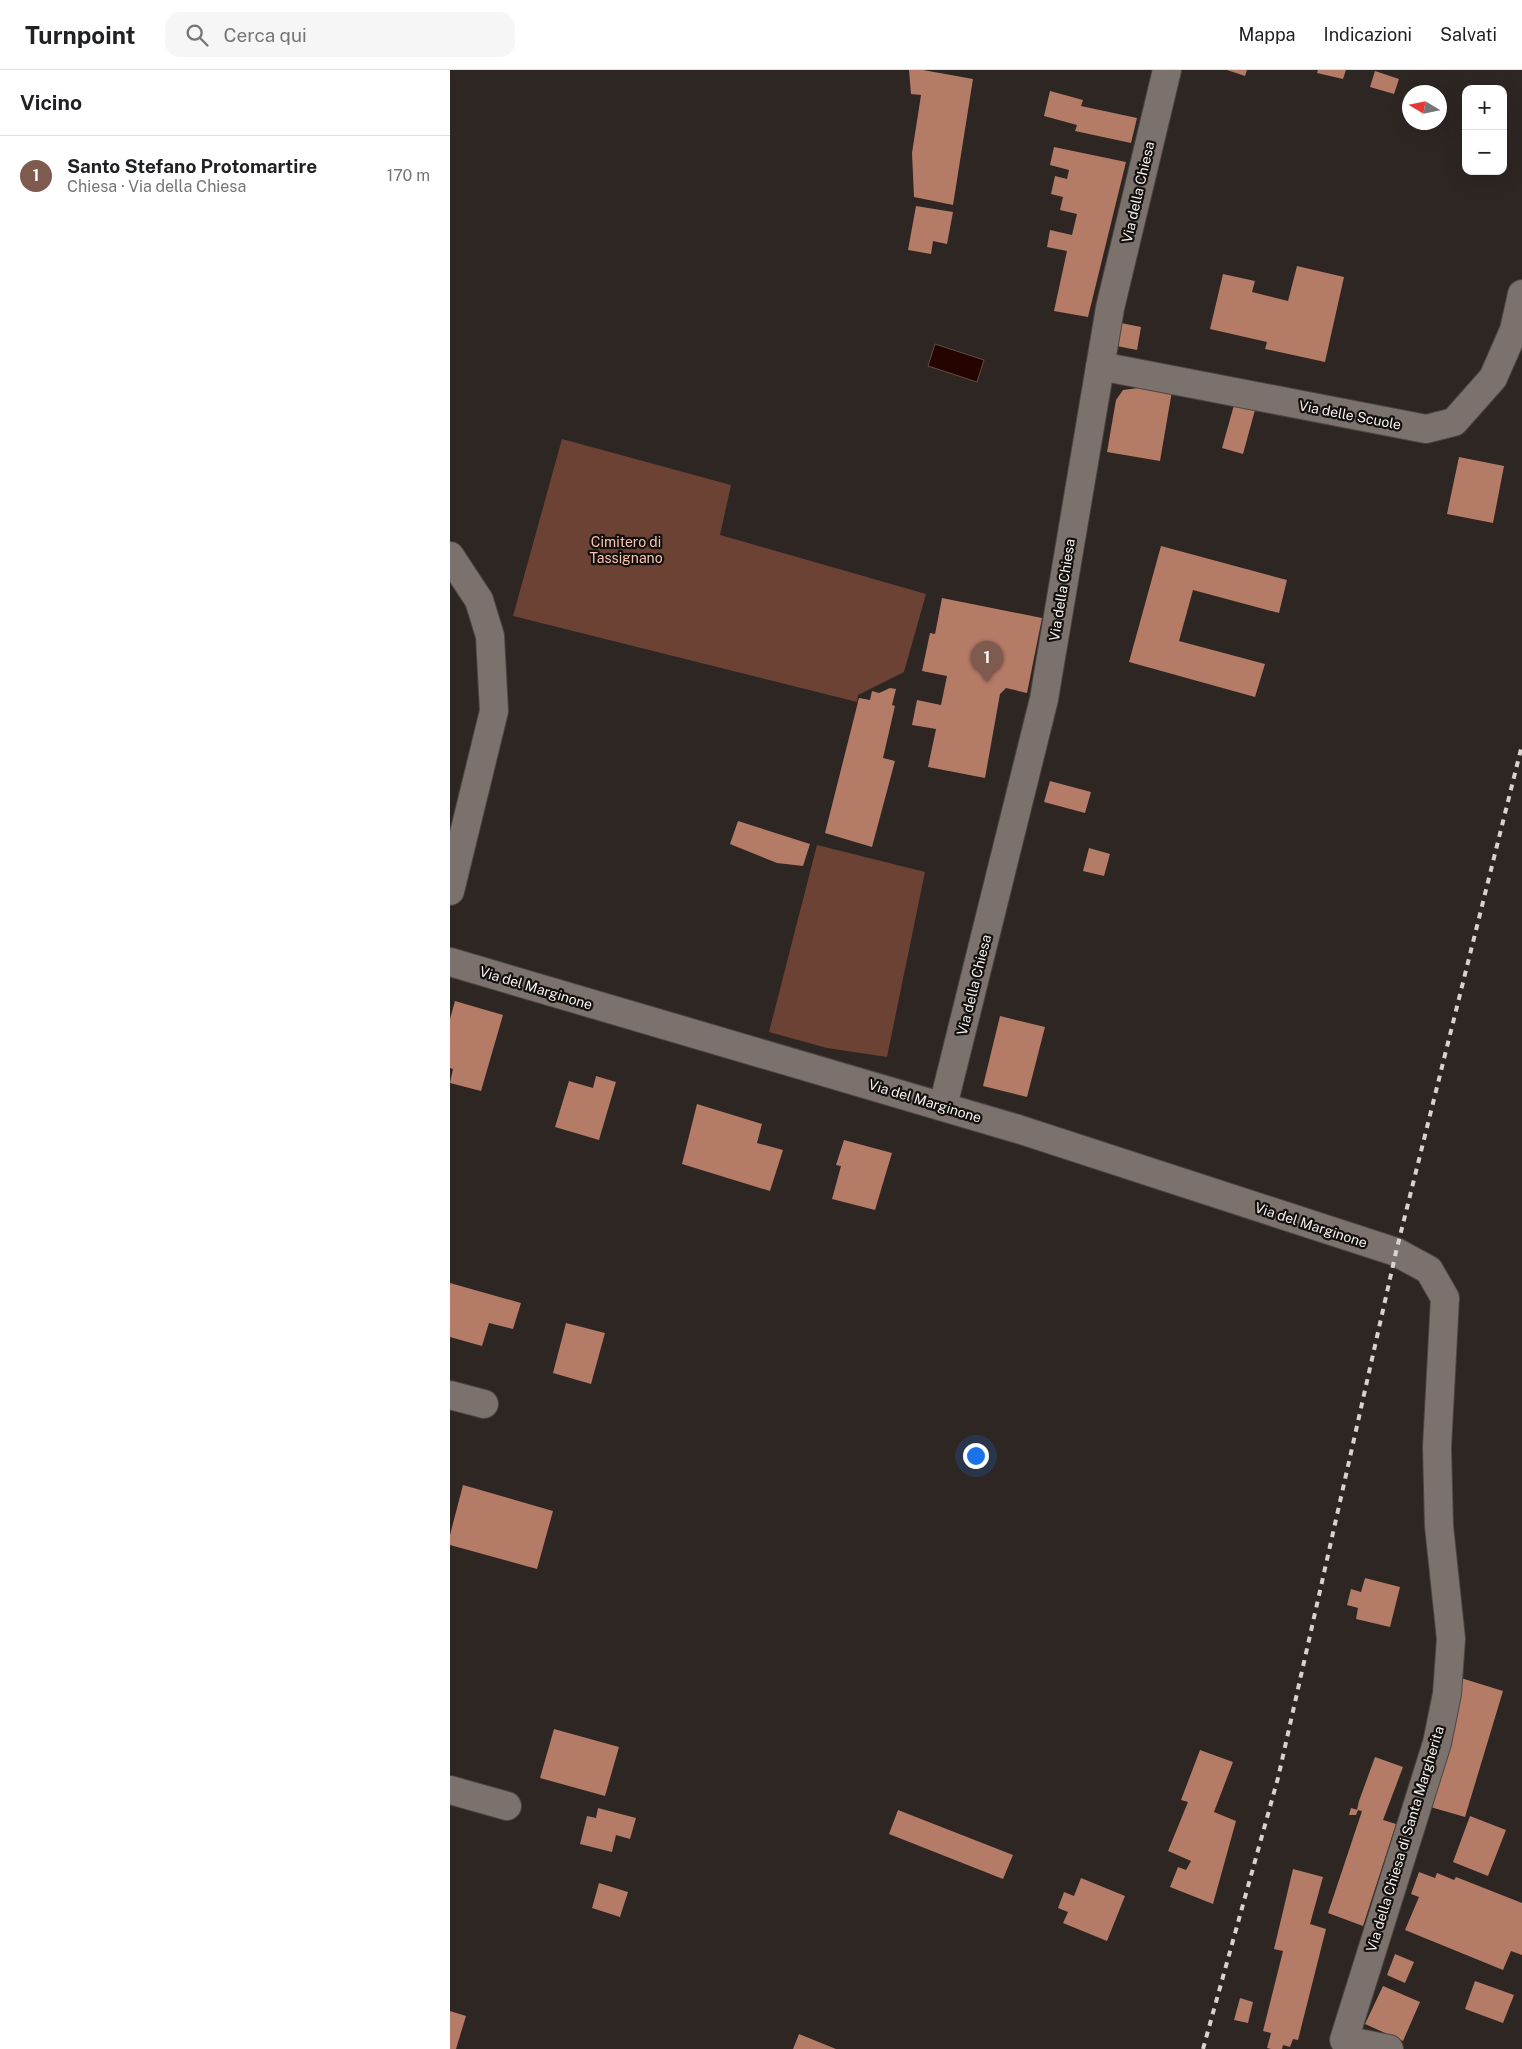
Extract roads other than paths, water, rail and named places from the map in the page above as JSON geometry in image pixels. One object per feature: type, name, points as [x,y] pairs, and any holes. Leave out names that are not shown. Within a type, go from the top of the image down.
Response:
[{"type":"street","name":"Via della Chiesa","points":[[943,1106],[1044,699],[1110,308],[1167,70]]},
{"type":"street","name":"Via delle Scuole","points":[[1100,366],[1426,430],[1454,422],[1493,378],[1514,330],[1522,294]]},
{"type":"street","points":[[450,556],[479,600],[490,636],[494,711],[450,890]]},
{"type":"street","name":"Via del Marginone","points":[[450,962],[943,1106],[1396,1252]]},
{"type":"street","name":"Via della Chiesa di Santa Margherita","points":[[1389,2049],[1334,2044],[1437,1744],[1447,1694],[1451,1640],[1439,1526],[1437,1447],[1445,1298],[1429,1270],[1396,1252]]},
{"type":"street","points":[[450,1394],[484,1404]]},
{"type":"street","points":[[450,1790],[507,1806]]},
{"type":"railway","points":[[1203,2049],[1278,1778],[1396,1252],[1522,745]]},
{"type":"place","name":"Santo Stefano Protomartire","points":[[987,682]]},
{"type":"park label","name":"Cimitero di Tassignano","points":[[626,550]]}]
